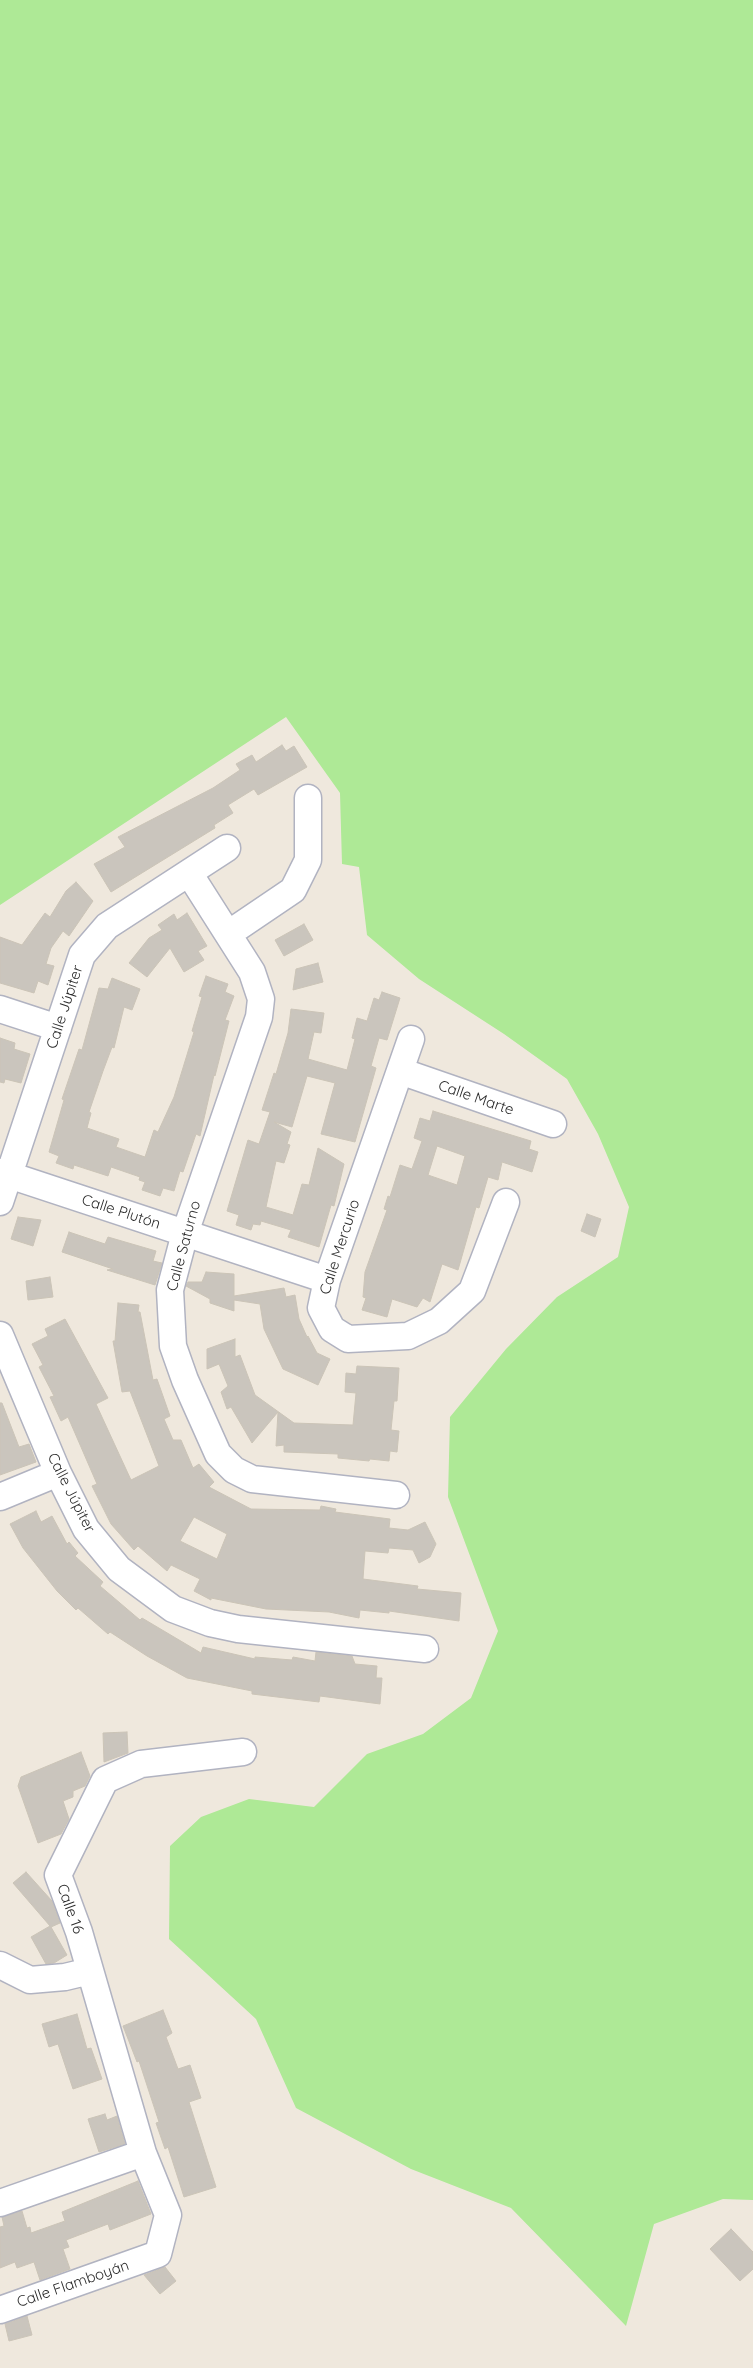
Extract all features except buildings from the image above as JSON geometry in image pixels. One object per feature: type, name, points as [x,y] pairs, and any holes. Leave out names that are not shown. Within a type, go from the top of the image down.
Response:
[{"type":"street","points":[[228,934],[293,890],[308,860],[308,798]]},
{"type":"street","name":"Calle Júpiter","points":[[0,1202],[5,1173],[58,1028],[82,955],[107,926],[227,848]]},
{"type":"street","name":"Calle Saturno","points":[[189,873],[252,972],[261,999],[259,1017],[185,1234],[170,1290],[173,1346],[185,1380],[218,1454],[234,1470],[252,1479],[396,1495]]},
{"type":"street","points":[[0,1009],[58,1028]]},
{"type":"street","name":"Calle Mercurio","points":[[411,1039],[326,1280],[322,1308],[332,1329],[348,1338],[408,1336],[439,1321],[472,1291],[506,1202]]},
{"type":"street","name":"Calle Marte","points":[[400,1071],[553,1124]]},
{"type":"street","name":"Calle Plutón","points":[[5,1173],[326,1280]]},
{"type":"street","name":"Calle Júpiter","points":[[0,1335],[58,1473],[86,1529],[119,1569],[173,1609],[210,1623],[238,1629],[424,1648]]},
{"type":"street","points":[[0,1497],[58,1473]]},
{"type":"street","name":"Calle 16","points":[[146,2259],[158,2254],[168,2214],[143,2153],[90,1971],[58,1875],[105,1780],[141,1764],[243,1752]]},
{"type":"street","points":[[0,1964],[30,1980],[65,1977],[90,1971]]},
{"type":"street","points":[[0,2203],[143,2153]]},
{"type":"street","name":"Calle Flamboyán","points":[[0,2310],[146,2259]]},
{"type":"green space","points":[[0,0],[753,0],[753,2200],[723,2199],[654,2224],[626,2326],[511,2208],[411,2169],[296,2108],[256,2019],[169,1939],[170,1846],[201,1817],[249,1799],[314,1807],[367,1754],[423,1734],[471,1698],[498,1631],[448,1497],[450,1417],[506,1349],[557,1297],[618,1257],[629,1207],[598,1134],[567,1079],[504,1034],[419,979],[367,935],[359,867],[342,864],[340,793],[286,717],[0,905]]}]
